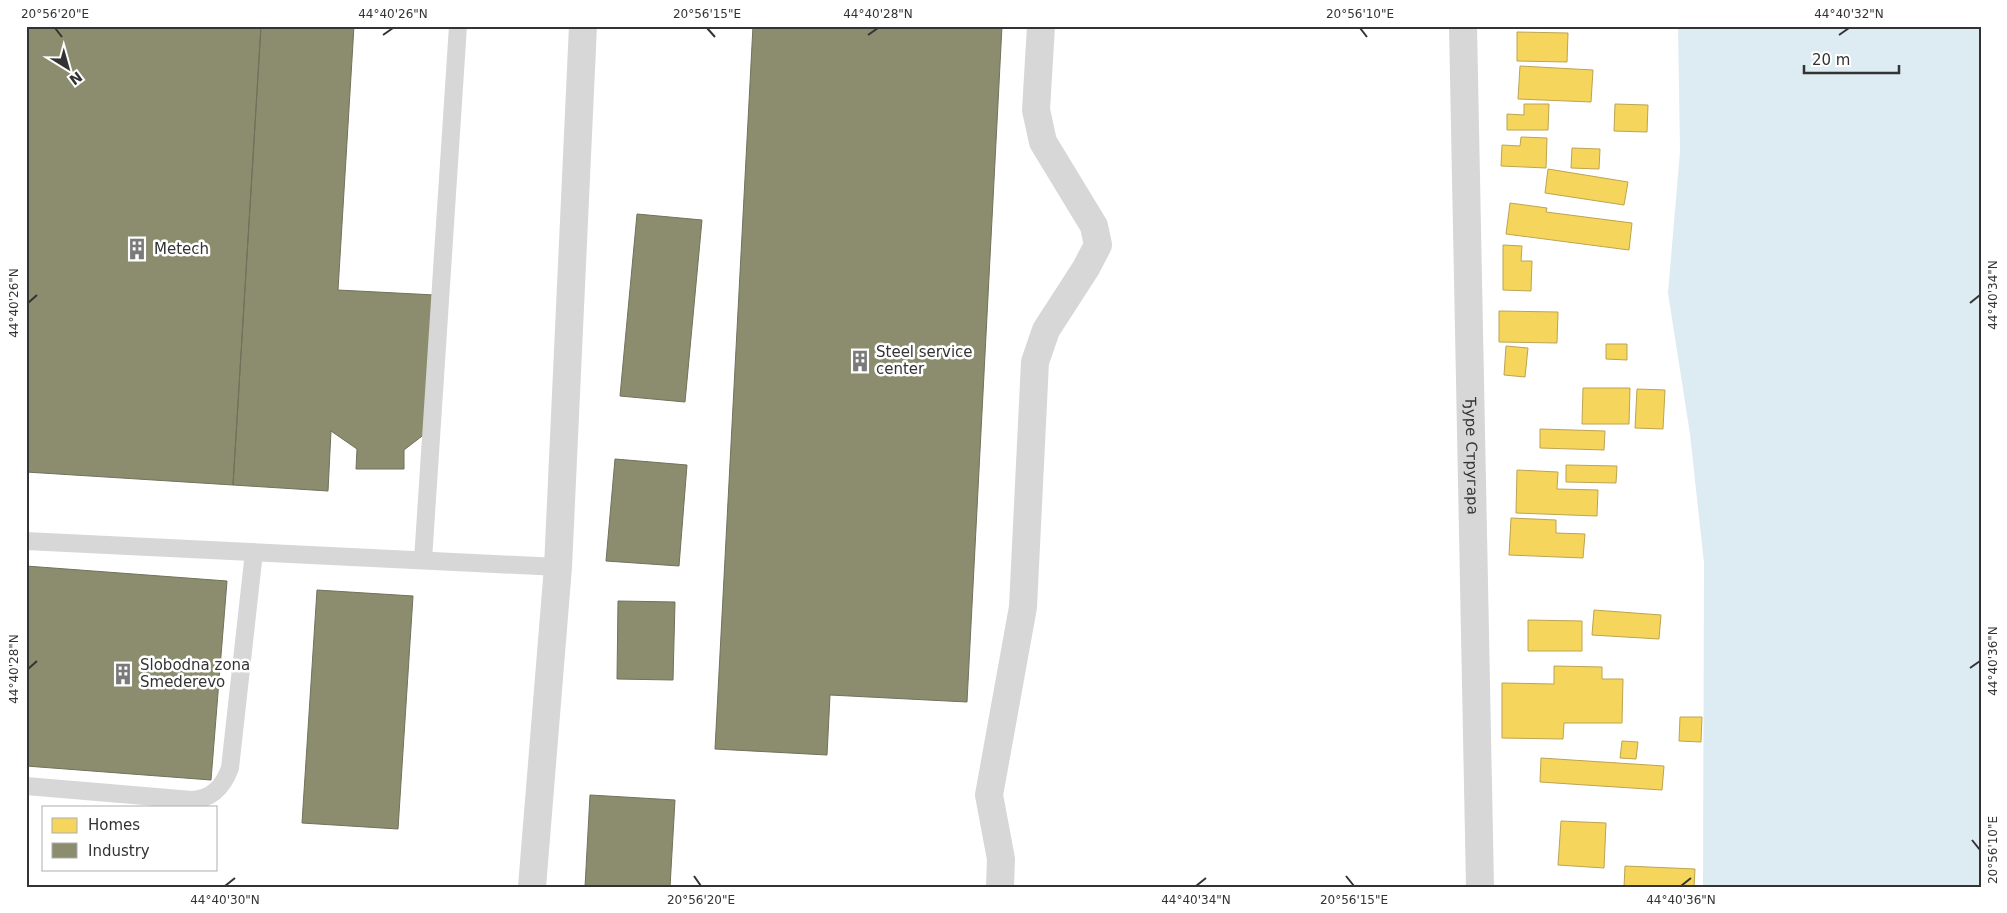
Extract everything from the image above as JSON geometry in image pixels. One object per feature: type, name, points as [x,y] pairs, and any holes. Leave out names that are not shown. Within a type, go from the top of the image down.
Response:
[{"type":"street","points":[[532,887],[558,566],[583,26]]},
{"type":"street","points":[[1000,887],[1001,859],[989,795],[1023,607],[1035,362],[1046,330],[1086,268],[1098,245],[1094,226],[1042,142],[1036,110],[1041,26]]},
{"type":"street","name":"Ђуре Стругара","points":[[1463,26],[1480,887]]},
{"type":"lane","points":[[423,560],[458,26]]},
{"type":"lane","points":[[26,541],[558,566]]},
{"type":"lane","points":[[26,786],[192,800],[212,795],[220,788],[230,768],[254,552]]},
{"type":"shaded area","points":[[1678,26],[1981,26],[1981,887],[1703,887],[1704,563],[1690,434],[1668,293],[1680,152]]},
{"type":"building: Homes","points":[[1517,32],[1568,33],[1567,62],[1517,61]]},
{"type":"building: Homes","points":[[1520,66],[1593,70],[1591,102],[1518,99]]},
{"type":"building: Homes","points":[[1524,104],[1549,104],[1548,130],[1507,130],[1507,114],[1524,115]]},
{"type":"building: Homes","points":[[1615,104],[1648,105],[1647,132],[1614,131]]},
{"type":"building: Homes","points":[[1521,137],[1547,138],[1546,168],[1501,166],[1502,145],[1520,146]]},
{"type":"building: Homes","points":[[1572,148],[1600,149],[1599,169],[1571,168]]},
{"type":"building: Homes","points":[[1548,169],[1628,182],[1624,205],[1545,193]]},
{"type":"building: Homes","points":[[1510,203],[1547,208],[1546,212],[1632,223],[1629,250],[1506,234]]},
{"type":"building: Homes","points":[[1503,245],[1522,246],[1521,261],[1532,261],[1531,291],[1503,290]]},
{"type":"building: Homes","points":[[1499,311],[1558,312],[1557,343],[1499,342]]},
{"type":"building: Homes","points":[[1606,344],[1627,344],[1627,360],[1606,359]]},
{"type":"building: Homes","points":[[1506,346],[1528,348],[1525,377],[1504,375]]},
{"type":"building: Homes","points":[[1583,388],[1630,388],[1629,424],[1582,424]]},
{"type":"building: Homes","points":[[1637,389],[1665,390],[1663,429],[1635,428]]},
{"type":"building: Homes","points":[[1540,429],[1605,431],[1604,450],[1540,448]]},
{"type":"building: Homes","points":[[1566,465],[1617,466],[1616,483],[1566,482]]},
{"type":"building: Homes","points":[[1517,470],[1558,472],[1557,489],[1598,490],[1597,516],[1516,513]]},
{"type":"building: Homes","points":[[1511,518],[1556,520],[1556,533],[1585,534],[1583,558],[1509,555]]},
{"type":"building: Homes","points":[[1594,610],[1661,615],[1659,639],[1592,635]]},
{"type":"building: Homes","points":[[1528,620],[1582,621],[1582,651],[1528,651]]},
{"type":"building: Homes","points":[[1554,666],[1602,667],[1602,679],[1623,679],[1622,723],[1564,723],[1563,739],[1502,738],[1502,683],[1554,684]]},
{"type":"building: Homes","points":[[1680,717],[1702,717],[1701,742],[1679,741]]},
{"type":"building: Homes","points":[[1622,741],[1638,742],[1636,759],[1620,758]]},
{"type":"building: Homes","points":[[1541,758],[1664,766],[1662,790],[1540,782]]},
{"type":"building: Homes","points":[[1561,821],[1606,823],[1604,868],[1558,865]]},
{"type":"building: Homes","points":[[1625,866],[1695,869],[1694,887],[1624,887]]},
{"type":"building: Industry","name":"Metech","points":[[26,26],[261,26],[233,485],[26,472]]},
{"type":"building: Industry","points":[[261,26],[354,26],[338,290],[435,295],[426,433],[404,450],[404,469],[356,469],[357,449],[331,431],[328,491],[233,485]]},
{"type":"building: Industry","name":"Steel service center","points":[[753,26],[1002,26],[967,702],[830,695],[827,755],[715,749]]},
{"type":"building: Industry","points":[[637,214],[702,220],[685,402],[620,396]]},
{"type":"building: Industry","points":[[615,459],[687,465],[679,566],[606,561]]},
{"type":"building: Industry","name":"Slobodna zona Smederevo","points":[[26,566],[227,581],[211,780],[26,766]]},
{"type":"building: Industry","points":[[317,590],[413,596],[398,829],[302,823]]},
{"type":"building: Industry","points":[[618,601],[675,602],[673,680],[617,679]]},
{"type":"building: Industry","points":[[590,795],[675,800],[670,887],[585,887]]},
{"type":"place","name":"Metech","points":[[137,249]]},
{"type":"place","name":"Steel service center","points":[[860,361]]},
{"type":"place","name":"Slobodna zona Smederevo","points":[[123,674]]}]
